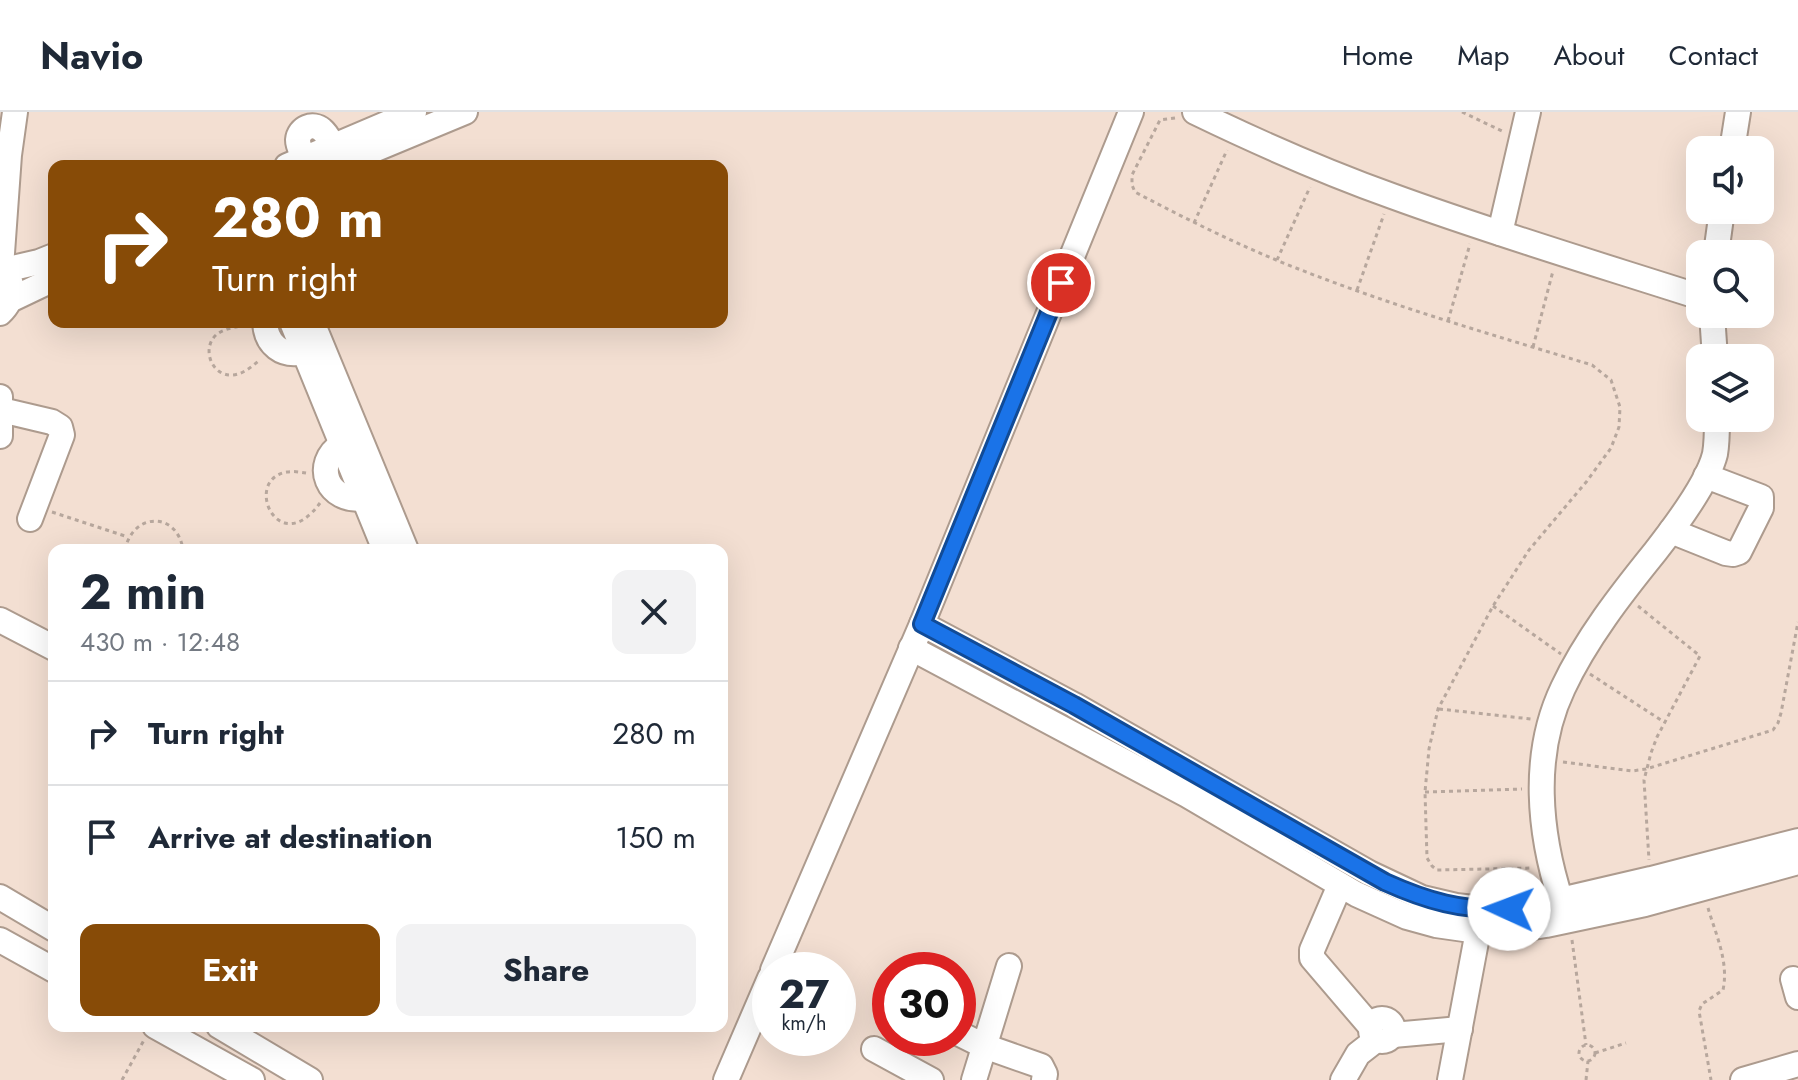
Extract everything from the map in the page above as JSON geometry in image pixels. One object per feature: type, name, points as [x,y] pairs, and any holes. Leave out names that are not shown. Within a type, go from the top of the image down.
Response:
[{"type":"street","points":[[5,306],[11,284],[2,268],[9,155],[15,112]]},
{"type":"street","points":[[334,156],[414,112]]},
{"type":"street","points":[[309,160],[334,156],[465,112]]},
{"type":"street","points":[[781,952],[922,624],[1131,112]]},
{"type":"street","points":[[1500,233],[1528,112]]},
{"type":"street","points":[[1734,136],[1738,112]]},
{"type":"street","points":[[1185,115],[1234,131],[1390,196],[1686,292]]},
{"type":"street","points":[[2,268],[48,258]]},
{"type":"street","points":[[5,306],[48,282]]},
{"type":"street","points":[[261,328],[276,348],[289,354],[304,352]]},
{"type":"street","points":[[294,328],[383,544]]},
{"type":"street","points":[[314,328],[404,544]]},
{"type":"street","points":[[0,397],[0,436]]},
{"type":"street","points":[[1,410],[52,422],[60,427],[62,435],[32,513]]},
{"type":"street","points":[[1565,911],[1550,867],[1543,831],[1543,760],[1551,721],[1575,664],[1622,593],[1671,531],[1706,476],[1715,455],[1716,432]]},
{"type":"street","points":[[342,444],[327,459],[328,481],[343,497],[364,498]]},
{"type":"street","points":[[1671,531],[1726,553],[1739,552],[1761,508],[1761,497],[1706,476]]},
{"type":"street","points":[[0,620],[48,645]]},
{"type":"street","points":[[922,624],[1074,705],[1380,892],[1407,917],[1436,925],[1506,931],[1651,879],[1798,841]]},
{"type":"street","points":[[911,648],[1187,795],[1340,885],[1456,906],[1565,911],[1645,904],[1798,862]]},
{"type":"street","points":[[1340,885],[1312,950],[1312,958],[1380,1034]]},
{"type":"street","points":[[0,897],[48,925]]},
{"type":"street","points":[[1450,1080],[1478,931]]},
{"type":"street","points":[[0,940],[48,967]]},
{"type":"street","points":[[974,1080],[1009,966]]},
{"type":"street","points":[[726,1080],[752,1020]]},
{"type":"street","points":[[1343,1080],[1358,1054],[1380,1034],[1460,1029]]},
{"type":"street","points":[[229,1032],[310,1080]]},
{"type":"street","points":[[149,1033],[252,1080]]},
{"type":"street","points":[[976,1042],[1021,1070],[1041,1066],[1044,1080]]},
{"type":"street","points":[[887,1056],[931,1080]]},
{"type":"street","points":[[1745,1080],[1798,1064]]},
{"type":"path","points":[[1462,112],[1522,141]]},
{"type":"path","points":[[1185,115],[1160,120],[1132,175],[1135,192],[1194,223],[1277,260],[1357,291],[1592,365],[1611,380],[1620,407],[1619,427],[1611,448],[1529,550],[1493,606],[1438,709],[1429,749],[1425,792],[1427,858],[1437,870],[1550,867]]},
{"type":"path","points":[[1194,223],[1234,131]]},
{"type":"path","points":[[1277,260],[1319,167]]},
{"type":"path","points":[[1357,291],[1390,196]]},
{"type":"path","points":[[1448,321],[1476,225]]},
{"type":"path","points":[[1533,347],[1558,251]]},
{"type":"path","points":[[234,328],[216,335],[210,343],[211,363],[226,375],[245,371],[276,348]]},
{"type":"path","points":[[286,472],[328,481],[312,514],[302,522],[289,524],[278,520],[269,511],[265,499],[275,477],[286,472]]},
{"type":"path","points":[[32,513],[128,537]]},
{"type":"path","points":[[126,544],[136,527],[147,522],[171,526],[179,535],[181,544]]},
{"type":"path","points":[[1622,593],[1700,656],[1657,737],[1646,769],[1644,780],[1651,879]]},
{"type":"path","points":[[1543,760],[1632,771],[1773,730],[1781,713],[1798,622]]},
{"type":"path","points":[[1438,709],[1551,721]]},
{"type":"path","points":[[1425,792],[1542,788]]},
{"type":"path","points":[[1702,888],[1726,977],[1723,990],[1702,1004],[1699,1011],[1711,1080]]},
{"type":"path","points":[[1565,911],[1586,1045]]},
{"type":"path","points":[[122,1080],[149,1033]]},
{"type":"path","points":[[1595,1053],[1626,1043]]},
{"type":"path","points":[[1586,1045],[1593,1048],[1595,1053],[1594,1058],[1588,1061],[1579,1056],[1580,1049],[1586,1045]]},
{"type":"path","points":[[1586,1080],[1588,1061]]},
{"type":"route","points":[[1061,283],[922,624],[1074,705],[1385,882],[1422,898],[1456,906],[1509,909]]}]
